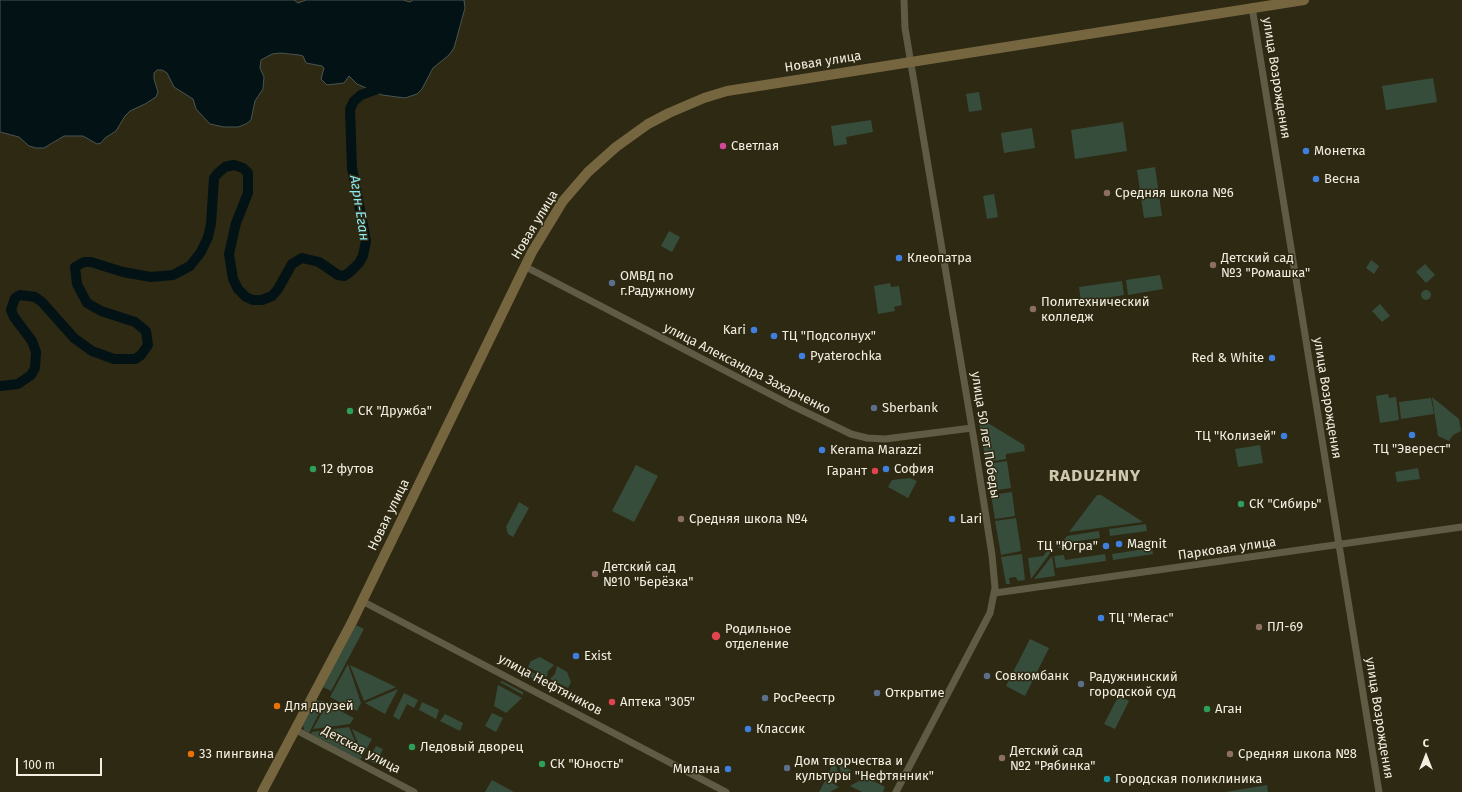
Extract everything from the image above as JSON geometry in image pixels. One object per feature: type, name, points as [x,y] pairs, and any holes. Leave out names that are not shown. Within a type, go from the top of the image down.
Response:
[{"type":"street","name":"улица 50 лет Победы","points":[[896,792],[990,613],[995,593],[994,569],[972,428],[912,61],[905,28],[904,0]]},
{"type":"street","name":"Новая улица","points":[[262,792],[296,730],[362,601],[524,266],[552,217],[581,179],[616,147],[648,124],[669,113],[704,98],[727,91],[1304,0]]},
{"type":"street","name":"улица Возрождения","points":[[1252,7],[1379,792]]},
{"type":"street","name":"улица Александра Захарченко","points":[[524,266],[783,401],[851,434],[867,438],[885,439],[972,428]]},
{"type":"street","name":"Парковая улица","points":[[995,593],[1462,527]]},
{"type":"street","name":"улица Нефтяников","points":[[362,601],[726,792]]},
{"type":"street","name":"Детская улица","points":[[296,730],[414,792]]},
{"type":"green space","points":[[1433,78],[1437,102],[1386,110],[1382,86]]},
{"type":"green space","points":[[979,92],[982,110],[969,112],[966,94]]},
{"type":"green space","points":[[871,120],[873,132],[846,137],[847,144],[834,146],[831,126]]},
{"type":"green space","points":[[1123,122],[1127,151],[1075,159],[1071,130]]},
{"type":"green space","points":[[1032,128],[1035,148],[1004,153],[1001,133]]},
{"type":"green space","points":[[1155,167],[1162,216],[1144,218],[1137,170]]},
{"type":"green space","points":[[994,194],[998,217],[987,219],[983,196]]},
{"type":"green space","points":[[669,231],[680,237],[672,252],[661,246]]},
{"type":"green space","points":[[1371,260],[1379,266],[1374,274],[1366,268]]},
{"type":"green space","points":[[1425,264],[1435,275],[1426,283],[1416,272]]},
{"type":"green space","points":[[1160,275],[1163,289],[1128,295],[1126,280]]},
{"type":"green space","points":[[1122,281],[1124,295],[1081,302],[1079,287]]},
{"type":"green space","points":[[890,283],[891,287],[899,286],[902,305],[894,307],[895,311],[878,314],[874,286]]},
{"type":"green space","points":[[1424,290],[1428,290],[1430,291],[1430,299],[1424,300],[1421,297],[1421,293]]},
{"type":"green space","points":[[1380,304],[1390,316],[1382,322],[1372,311]]},
{"type":"green space","points":[[1388,394],[1389,398],[1396,397],[1399,420],[1380,423],[1376,396]]},
{"type":"green space","points":[[1432,397],[1459,419],[1461,431],[1453,435],[1449,441],[1438,436]]},
{"type":"green space","points":[[1431,398],[1434,414],[1401,419],[1399,402]]},
{"type":"green space","points":[[978,417],[1024,445],[1025,451],[1006,454],[1006,459],[986,462]]},
{"type":"green space","points":[[1260,445],[1263,463],[1238,467],[1235,449]]},
{"type":"green space","points":[[1007,461],[1011,488],[991,491],[986,464]]},
{"type":"green space","points":[[636,465],[658,476],[634,522],[612,511]]},
{"type":"green space","points":[[1418,468],[1420,479],[1397,482],[1395,472]]},
{"type":"green space","points":[[910,478],[917,481],[908,498],[888,487],[892,480]]},
{"type":"green space","points":[[1012,492],[1015,516],[995,519],[991,495]]},
{"type":"green space","points":[[1097,495],[1101,495],[1143,522],[1069,532]]},
{"type":"green space","points":[[519,502],[529,508],[513,537],[508,534],[506,527]]},
{"type":"green space","points":[[1016,518],[1021,551],[1001,555],[995,521]]},
{"type":"green space","points":[[1146,524],[1147,531],[1110,536],[1109,529]]},
{"type":"green space","points":[[1099,531],[1100,538],[1063,543],[1063,547],[1058,548],[1067,536]]},
{"type":"green space","points":[[1050,547],[1051,552],[1031,579],[1028,558],[1043,556]]},
{"type":"green space","points":[[1152,548],[1153,554],[1113,560],[1112,554]]},
{"type":"green space","points":[[1022,554],[1025,580],[1018,581],[1016,577],[1009,578],[1010,584],[1006,584],[1001,557]]},
{"type":"green space","points":[[1105,554],[1106,561],[1056,568],[1054,556],[1064,555],[1065,560]]},
{"type":"green space","points":[[1052,556],[1055,576],[1034,579]]},
{"type":"green space","points":[[356,625],[364,629],[331,691],[323,687]]},
{"type":"green space","points":[[1030,639],[1049,648],[1025,696],[1006,686]]},
{"type":"green space","points":[[540,657],[554,665],[548,671],[547,677],[528,667],[531,661]]},
{"type":"green space","points":[[348,664],[361,703],[357,711],[330,697]]},
{"type":"green space","points":[[350,665],[396,687],[364,701]]},
{"type":"green space","points":[[557,666],[567,672],[571,682],[568,688],[550,679],[555,674]]},
{"type":"green space","points":[[532,672],[546,680],[544,685],[530,677]]},
{"type":"green space","points":[[502,681],[523,692],[523,695],[500,682]]},
{"type":"green space","points":[[549,681],[559,687],[557,692],[546,686]]},
{"type":"green space","points":[[498,685],[522,698],[506,713],[494,706]]},
{"type":"green space","points":[[398,689],[385,714],[365,703]]},
{"type":"green space","points":[[404,693],[418,700],[414,708],[407,704],[399,720],[393,716]]},
{"type":"green space","points":[[1119,695],[1129,701],[1115,729],[1104,724]]},
{"type":"green space","points":[[316,700],[325,702],[309,733],[304,730],[303,725]]},
{"type":"green space","points":[[422,702],[439,710],[436,719],[419,710]]},
{"type":"green space","points":[[327,704],[354,718],[350,724],[313,729]]},
{"type":"green space","points":[[492,713],[503,718],[496,732],[485,726]]},
{"type":"green space","points":[[445,714],[463,723],[460,731],[440,721]]},
{"type":"green space","points":[[349,727],[362,757],[360,760],[311,734],[312,732]]},
{"type":"green space","points":[[352,729],[372,739],[363,755]]},
{"type":"green space","points":[[376,746],[383,749],[376,764],[368,760]]},
{"type":"green space","points":[[832,765],[836,765],[840,781],[829,775]]},
{"type":"green space","points":[[839,765],[851,770],[845,781],[843,780]]},
{"type":"green space","points":[[866,777],[885,787],[883,792],[862,792],[850,786]]},
{"type":"green space","points":[[492,780],[514,792],[485,792]]},
{"type":"green space","points":[[827,780],[839,787],[830,792],[819,792],[825,781]]},
{"type":"green space","points":[[1267,785],[1268,792],[1225,792]]},
{"type":"shaded area","points":[[0,0],[294,0],[298,3],[306,0],[403,0],[410,2],[413,0],[464,0],[465,8],[454,48],[449,55],[433,68],[422,89],[417,94],[405,98],[382,95],[357,84],[349,76],[344,83],[327,85],[321,79],[324,68],[322,66],[306,63],[303,56],[299,55],[280,53],[272,54],[261,60],[260,68],[264,77],[263,89],[255,101],[251,120],[246,124],[238,127],[224,127],[210,124],[196,109],[193,99],[174,87],[167,73],[162,70],[157,70],[154,73],[154,79],[158,92],[156,97],[130,111],[125,116],[116,131],[105,138],[101,143],[97,144],[83,136],[64,136],[44,148],[36,148],[29,146],[19,137],[0,132]]},
{"type":"waterway","name":"Агрн-Еган","points":[[0,386],[18,384],[31,375],[35,368],[36,352],[32,341],[14,317],[11,310],[15,298],[20,295],[35,297],[42,302],[74,338],[92,351],[114,359],[135,359],[141,355],[148,345],[146,331],[135,322],[101,311],[87,303],[77,284],[75,267],[84,262],[91,262],[123,272],[151,277],[173,275],[190,266],[201,252],[208,237],[211,224],[214,178],[225,167],[234,165],[243,168],[248,173],[248,193],[236,223],[229,254],[233,279],[238,289],[246,297],[253,300],[262,300],[272,296],[278,289],[292,264],[302,258],[319,262],[338,275],[344,276],[350,272],[359,263],[363,256],[366,241],[352,168],[350,109],[354,101],[361,95],[385,86]]},
{"type":"place","name":"Светлая","points":[[723,146]]},
{"type":"place","name":"Монетка","points":[[1306,151]]},
{"type":"place","name":"Весна","points":[[1316,179]]},
{"type":"place","name":"Средняя школа №6","points":[[1107,193]]},
{"type":"place","name":"Клеопатра","points":[[899,258]]},
{"type":"place","name":"Детский сад №3 \"Ромашка\"","points":[[1213,265]]},
{"type":"place","name":"ОМВД по г.Радужному","points":[[612,283]]},
{"type":"place","name":"Политехнический колледж","points":[[1033,309]]},
{"type":"place","name":"Kari","points":[[754,330]]},
{"type":"place","name":"ТЦ \"Подсолнух\"","points":[[774,336]]},
{"type":"place","name":"Pyaterochka","points":[[802,356]]},
{"type":"place","name":"Red & White","points":[[1272,358]]},
{"type":"place","name":"Sberbank","points":[[874,408]]},
{"type":"place","name":"СК \"Дружба\"","points":[[350,411]]},
{"type":"place","name":"ТЦ \"Эверест\"","points":[[1412,435]]},
{"type":"place","name":"ТЦ \"Колизей\"","points":[[1284,436]]},
{"type":"place","name":"Kerama Marazzi","points":[[822,450]]},
{"type":"place","name":"12 футов","points":[[313,469]]},
{"type":"place","name":"София","points":[[886,469]]},
{"type":"place","name":"Гарант","points":[[875,471]]},
{"type":"place","name":"СК \"Сибирь\"","points":[[1241,504]]},
{"type":"place","name":"Средняя школа №4","points":[[681,519]]},
{"type":"place","name":"Lari","points":[[952,519]]},
{"type":"place","name":"Magnit","points":[[1119,544]]},
{"type":"place","name":"ТЦ \"Югра\"","points":[[1106,546]]},
{"type":"place","name":"Детский сад №10 \"Берёзка\"","points":[[595,574]]},
{"type":"place","name":"ТЦ \"Мегас\"","points":[[1101,618]]},
{"type":"place","name":"ПЛ-69","points":[[1259,627]]},
{"type":"place","name":"Родильное отделение","points":[[716,636]]},
{"type":"place","name":"Exist","points":[[576,656]]},
{"type":"place","name":"Совкомбанк","points":[[987,676]]},
{"type":"place","name":"Радужнинский городской суд","points":[[1081,684]]},
{"type":"place","name":"Открытие","points":[[877,693]]},
{"type":"place","name":"РосРеестр","points":[[765,698]]},
{"type":"place","name":"Аптека \"305\"","points":[[612,702]]},
{"type":"place","name":"Для друзей","points":[[277,706]]},
{"type":"place","name":"Аган","points":[[1207,709]]},
{"type":"place","name":"Классик","points":[[748,729]]},
{"type":"place","name":"Ледовый дворец","points":[[412,747]]},
{"type":"place","name":"33 пингвина","points":[[191,754]]},
{"type":"place","name":"Средняя школа №8","points":[[1230,754]]},
{"type":"place","name":"Детский сад №2 \"Рябинка\"","points":[[1002,758]]},
{"type":"place","name":"СК \"Юность\"","points":[[542,764]]},
{"type":"place","name":"Дом творчества и культуры \"Нефтянник\"","points":[[787,768]]},
{"type":"place","name":"Милана","points":[[728,769]]},
{"type":"place","name":"Городская поликлиника","points":[[1107,779]]},
{"type":"district","name":"RADUZHNY","points":[[1095,476]]}]
